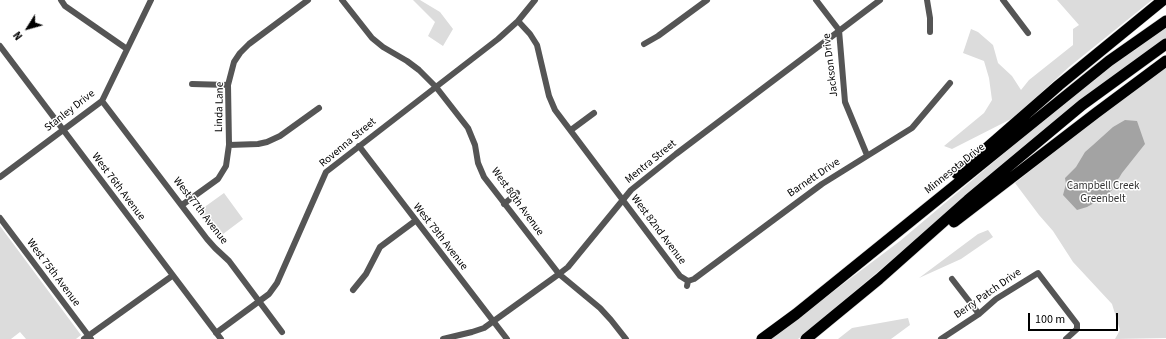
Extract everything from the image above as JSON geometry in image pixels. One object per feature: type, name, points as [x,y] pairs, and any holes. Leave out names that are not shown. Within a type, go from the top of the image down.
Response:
[{"type":"highway","points":[[853,268],[1053,90],[1163,0]]},
{"type":"highway","name":"Minnesota Drive","points":[[762,339],[853,268],[1109,61],[1166,21]]},
{"type":"highway","points":[[879,279],[968,200],[1082,105],[1166,44]]},
{"type":"highway","points":[[806,339],[879,279],[1096,112],[1166,61]]},
{"type":"street","points":[[61,0],[65,6],[126,49]]},
{"type":"street","name":"Stanley Drive","points":[[0,177],[102,101],[151,0]]},
{"type":"street","name":"Linda Lane","points":[[182,205],[218,179],[226,166],[229,145],[228,85],[234,62],[249,44],[308,0]]},
{"type":"street","name":"West 80th Avenue","points":[[342,0],[372,38],[384,48],[407,60],[436,87],[468,128],[475,145],[478,163],[484,177],[504,204],[559,274],[600,308],[626,339]]},
{"type":"street","name":"Rovenna Street","points":[[216,333],[269,294],[277,284],[326,172],[498,39],[518,21],[535,0]]},
{"type":"street","points":[[644,44],[658,36],[707,0]]},
{"type":"street","name":"Jackson Drive","points":[[816,0],[839,30],[845,102],[867,156]]},
{"type":"street","name":"Mentra Street","points":[[443,339],[484,328],[559,274],[568,267],[622,199],[631,190],[676,154],[880,0]]},
{"type":"street","points":[[927,0],[930,18],[930,32]]},
{"type":"street","points":[[1004,0],[1028,33]]},
{"type":"street","name":"West 82nd Avenue","points":[[518,21],[530,34],[536,45],[549,96],[556,110],[680,276],[688,283]]},
{"type":"street","name":"West 76th Avenue","points":[[0,46],[221,339]]},
{"type":"street","name":"Barnett Drive","points":[[688,283],[822,184],[912,128],[950,83]]},
{"type":"street","points":[[192,84],[228,85]]},
{"type":"street","name":"West 77th Avenue","points":[[102,101],[207,239],[229,261],[282,332]]},
{"type":"street","points":[[229,145],[258,144],[268,142],[280,136],[319,108]]},
{"type":"street","points":[[571,130],[594,113]]},
{"type":"street","name":"West 79th Avenue","points":[[359,146],[506,339]]},
{"type":"street","points":[[504,204],[516,193]]},
{"type":"street","name":"West 75th Avenue","points":[[0,218],[88,338]]},
{"type":"street","points":[[353,290],[366,274],[380,247],[415,221]]},
{"type":"street","name":"Berry Patch Drive","points":[[941,339],[979,314],[996,299],[1038,272],[1077,324],[1077,329],[1066,339]]},
{"type":"street","points":[[88,338],[172,276]]},
{"type":"street","points":[[952,279],[979,314]]},
{"type":"green space","points":[[413,0],[420,0],[440,12],[453,29],[443,46],[428,36],[435,22]]},
{"type":"green space","points":[[1057,0],[1152,0],[1069,67],[1015,117],[952,149],[944,146],[984,113],[992,100],[989,78],[984,61],[963,53],[971,29],[978,32],[993,45],[998,63],[1012,76],[1021,90],[1029,80],[1073,45],[1073,29],[1079,25]]},
{"type":"green space","points":[[1166,28],[1166,39],[932,226],[798,339],[770,339],[900,241],[1066,101],[1127,54]]},
{"type":"green space","name":"Campbell Creek Greenbelt","points":[[1166,68],[1166,338],[1115,339],[1120,330],[1112,304],[1073,262],[1053,231],[1015,183],[1098,117]]},
{"type":"green space","points":[[224,193],[243,219],[219,237],[199,211]]},
{"type":"green space","points":[[0,226],[81,335],[76,339],[26,339],[20,332],[11,339],[0,339]]},
{"type":"green space","points":[[988,230],[993,237],[961,259],[919,278],[978,234]]},
{"type":"green space","points":[[908,318],[910,325],[891,339],[838,339],[852,328]]},
{"type":"shaded area","points":[[1125,120],[1137,121],[1145,144],[1115,182],[1112,190],[1103,198],[1087,207],[1077,210],[1063,195],[1066,184],[1065,178],[1076,167],[1085,152],[1113,127]]}]
